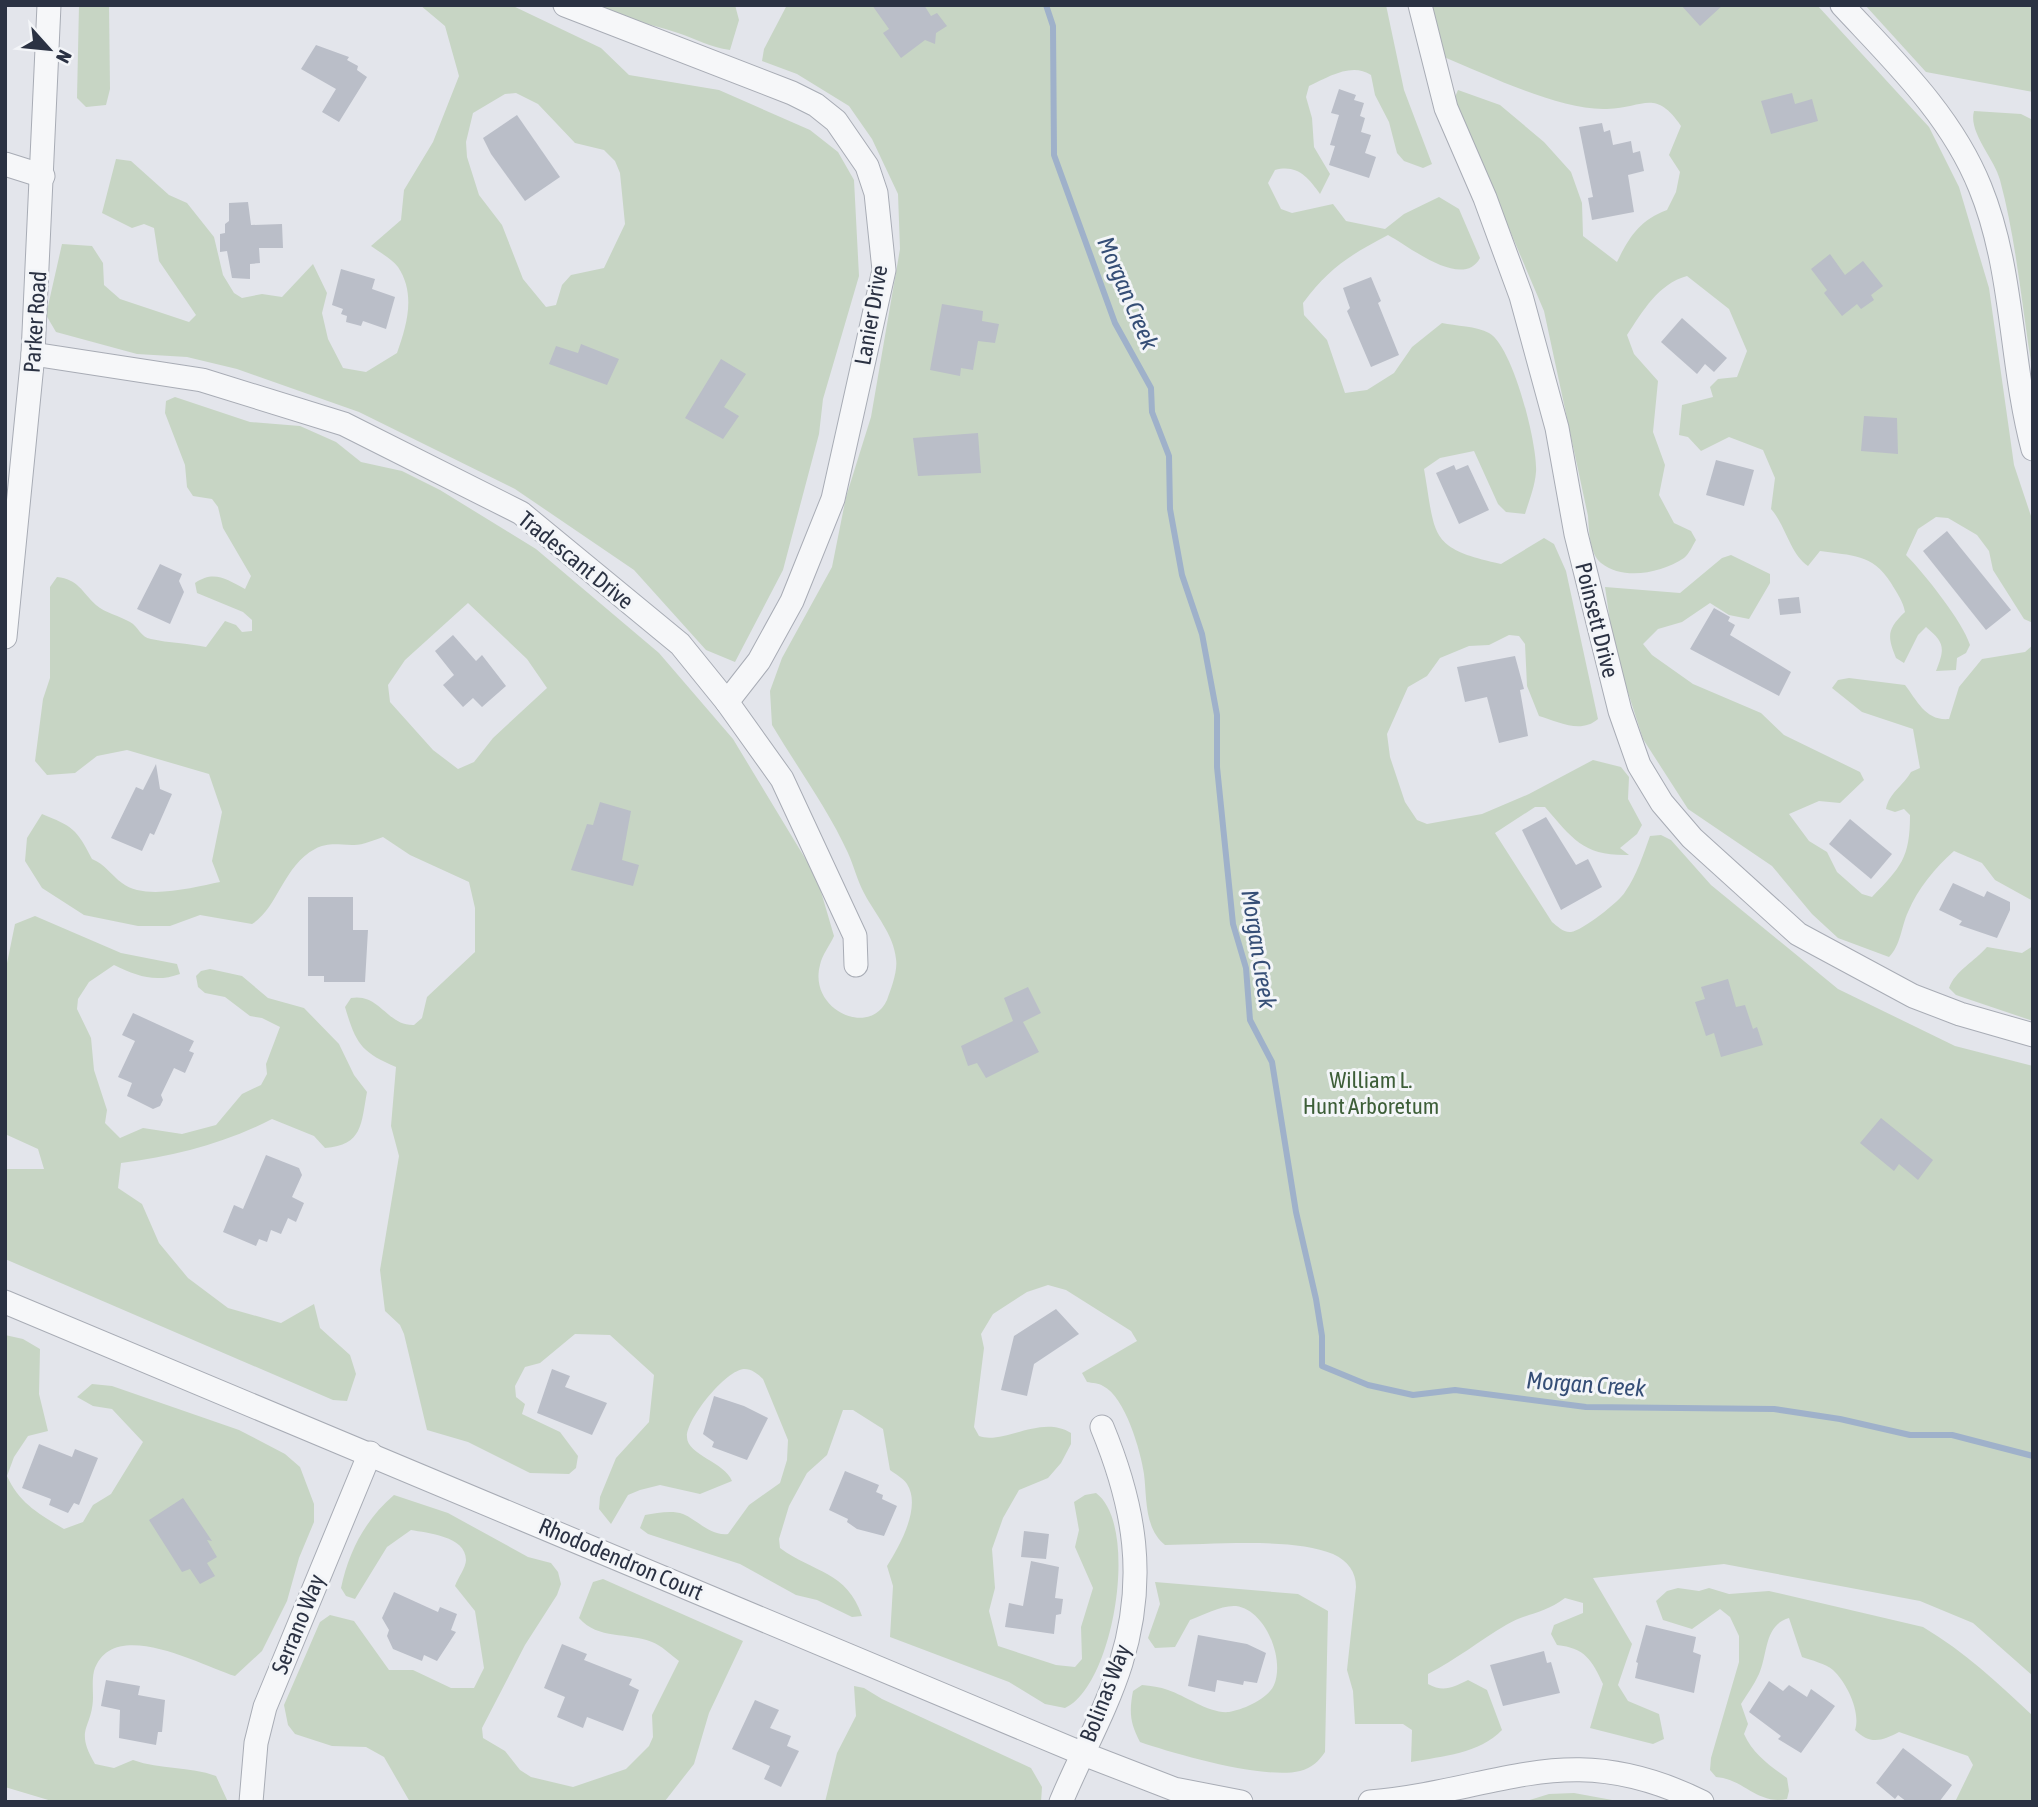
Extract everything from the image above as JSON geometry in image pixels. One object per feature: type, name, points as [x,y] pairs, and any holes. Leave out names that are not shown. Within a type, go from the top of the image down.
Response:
[{"type":"street","name":"Parker Road","points":[[5,637],[33,354],[49,5]]},
{"type":"street","name":"Lanier Drive","points":[[565,5],[816,105],[836,121],[851,140],[867,166],[876,193],[884,270],[833,499],[792,601],[758,662],[727,702]]},
{"type":"street","name":"Poinsett Drive","points":[[1420,5],[1446,108],[1485,198],[1521,296],[1557,428],[1576,534],[1620,711],[1645,775],[1662,803],[1692,838],[1798,934],[1913,996],[1960,1014],[2033,1035]]},
{"type":"street","points":[[1842,5],[1922,90],[1954,138],[1980,187],[2005,284],[2033,449]]},
{"type":"street","points":[[5,164],[43,176]]},
{"type":"street","name":"Tradescant Drive","points":[[33,354],[202,380],[331,420],[521,513],[680,644],[727,702],[782,779],[855,936],[856,965]]},
{"type":"street","name":"Rhododendron Court","points":[[5,1302],[1081,1754],[1174,1789],[1241,1802]]},
{"type":"street","name":"Bolinas Way","points":[[1061,1802],[1121,1663],[1134,1603],[1136,1564],[1128,1499],[1102,1427]]},
{"type":"street","name":"Serrano Way","points":[[251,1802],[256,1743],[265,1707],[294,1630],[370,1454]]},
{"type":"street","points":[[1370,1802],[1542,1769],[1575,1767],[1642,1777],[1702,1802]]},
{"type":"green space","points":[[79,5],[109,5],[110,89],[106,105],[86,107],[77,98]]},
{"type":"green space","points":[[420,5],[511,5],[601,48],[629,75],[719,90],[810,130],[838,152],[854,180],[859,276],[823,399],[819,434],[783,570],[735,662],[706,650],[634,570],[515,489],[359,412],[237,369],[187,357],[137,354],[56,332],[46,315],[62,244],[92,246],[103,263],[104,285],[120,299],[189,322],[196,315],[159,261],[154,228],[144,224],[132,228],[102,213],[116,159],[131,161],[169,195],[187,203],[214,237],[223,275],[234,293],[242,298],[262,294],[282,297],[313,264],[327,293],[322,313],[328,339],[343,368],[366,372],[397,353],[408,310],[407,288],[398,267],[371,246],[401,220],[404,190],[433,142],[459,76],[445,26]],"holes":[[[516,93],[538,104],[575,143],[604,150],[615,161],[620,173],[625,224],[604,268],[571,275],[562,285],[556,305],[546,307],[523,279],[502,225],[479,195],[467,157],[466,142],[473,113],[505,94]]]},
{"type":"green space","points":[[595,5],[735,5],[739,20],[730,50],[625,18]]},
{"type":"green space","name":"William L. Hunt Arboretum","points":[[787,5],[1386,5],[1404,90],[1432,164],[1423,168],[1404,161],[1397,153],[1389,122],[1375,95],[1371,75],[1364,71],[1348,70],[1309,86],[1306,97],[1312,118],[1314,147],[1330,174],[1320,194],[1306,177],[1296,170],[1275,170],[1268,183],[1281,209],[1292,213],[1333,204],[1346,221],[1385,229],[1404,214],[1439,197],[1459,209],[1480,258],[1472,267],[1462,270],[1449,268],[1422,256],[1388,235],[1331,271],[1303,303],[1304,315],[1327,340],[1345,393],[1367,390],[1394,373],[1412,347],[1442,323],[1484,331],[1498,342],[1515,376],[1536,459],[1533,488],[1525,514],[1506,512],[1498,504],[1474,451],[1440,458],[1424,469],[1434,525],[1448,545],[1460,552],[1501,564],[1544,538],[1554,544],[1566,571],[1598,719],[1584,726],[1577,726],[1539,716],[1527,686],[1525,644],[1519,636],[1509,635],[1489,645],[1469,646],[1440,658],[1427,676],[1408,687],[1387,734],[1390,757],[1405,802],[1417,820],[1427,824],[1482,814],[1529,794],[1593,760],[1621,767],[1629,777],[1628,799],[1642,825],[1637,834],[1620,848],[1629,855],[1613,855],[1590,849],[1572,837],[1545,807],[1535,807],[1495,833],[1552,922],[1558,927],[1568,932],[1576,930],[1616,902],[1633,879],[1650,836],[1661,835],[1671,840],[1711,885],[1838,989],[1955,1046],[2033,1066],[2033,1676],[1973,1623],[1920,1601],[1724,1564],[1593,1578],[1632,1644],[1618,1685],[1628,1701],[1659,1714],[1664,1739],[1653,1744],[1590,1728],[1603,1684],[1595,1668],[1581,1652],[1557,1645],[1551,1634],[1554,1625],[1583,1613],[1583,1603],[1565,1598],[1506,1625],[1428,1674],[1428,1684],[1439,1688],[1453,1687],[1468,1680],[1487,1690],[1502,1730],[1472,1749],[1411,1762],[1412,1730],[1403,1724],[1355,1724],[1353,1691],[1347,1670],[1356,1587],[1355,1576],[1350,1568],[1333,1554],[1296,1545],[1165,1545],[1153,1530],[1150,1521],[1142,1464],[1125,1412],[1111,1392],[1100,1384],[1087,1382],[1082,1373],[1137,1341],[1131,1331],[1066,1290],[1048,1285],[1027,1292],[993,1314],[981,1334],[984,1348],[974,1427],[979,1436],[989,1438],[1047,1427],[1071,1433],[1071,1444],[1061,1463],[1048,1478],[1019,1490],[1003,1518],[992,1549],[995,1588],[989,1611],[998,1646],[1056,1665],[1075,1667],[1082,1659],[1081,1627],[1093,1588],[1075,1547],[1079,1530],[1074,1502],[1085,1495],[1096,1493],[1109,1511],[1117,1537],[1118,1569],[1108,1639],[1097,1670],[1082,1694],[1065,1708],[1045,1704],[1009,1682],[890,1637],[893,1586],[887,1566],[907,1526],[912,1504],[911,1493],[907,1484],[890,1470],[883,1429],[853,1410],[843,1410],[827,1455],[807,1473],[789,1506],[779,1539],[780,1548],[828,1574],[848,1590],[862,1616],[852,1617],[817,1600],[796,1595],[740,1564],[648,1534],[640,1528],[645,1515],[674,1512],[683,1514],[716,1533],[728,1534],[749,1505],[780,1483],[787,1460],[788,1440],[763,1379],[752,1371],[736,1371],[718,1386],[700,1408],[688,1429],[687,1437],[693,1449],[722,1469],[732,1481],[700,1494],[660,1485],[640,1490],[628,1495],[611,1524],[599,1509],[600,1497],[616,1458],[649,1422],[654,1375],[610,1335],[575,1334],[540,1363],[525,1367],[515,1386],[516,1397],[525,1404],[522,1414],[560,1432],[578,1456],[576,1468],[569,1474],[530,1473],[468,1442],[427,1430],[404,1334],[400,1325],[385,1311],[380,1270],[399,1156],[391,1126],[396,1067],[367,1051],[353,1030],[345,1007],[351,998],[361,998],[369,1000],[405,1024],[414,1025],[422,1018],[427,997],[475,952],[475,908],[469,882],[410,855],[383,837],[359,845],[320,847],[304,856],[268,908],[252,924],[200,915],[170,926],[138,926],[84,915],[42,888],[25,861],[27,838],[42,814],[73,830],[92,859],[122,883],[143,891],[156,892],[220,882],[212,861],[222,812],[209,774],[127,750],[97,756],[75,773],[47,775],[35,761],[43,699],[50,678],[50,587],[57,577],[70,580],[100,608],[130,622],[151,639],[206,647],[225,621],[236,625],[242,632],[252,631],[252,620],[243,612],[197,593],[195,583],[208,577],[220,577],[245,589],[251,576],[223,528],[218,507],[212,499],[193,496],[187,487],[185,465],[165,413],[166,401],[175,397],[250,422],[300,426],[336,442],[361,462],[402,471],[440,490],[536,549],[659,653],[733,739],[817,878],[834,936],[820,965],[819,981],[823,995],[831,1006],[843,1014],[868,1017],[879,1011],[887,1000],[895,974],[895,950],[859,883],[848,853],[831,820],[772,725],[770,691],[782,658],[832,567],[846,497],[871,417],[900,249],[898,194],[872,139],[849,106],[797,74],[762,61],[764,49]],"holes":[[[468,603],[527,659],[547,688],[493,738],[474,762],[458,769],[433,750],[390,702],[388,685],[405,660]]]},
{"type":"green space","points":[[1427,5],[1817,5],[1929,127],[1959,187],[1989,288],[2014,465],[2033,522],[2033,623],[2024,619],[1993,570],[1989,551],[1977,535],[1948,518],[1936,517],[1918,529],[1906,555],[1951,611],[1970,645],[1966,653],[1957,658],[1956,670],[1936,671],[1941,657],[1941,646],[1937,637],[1926,627],[1918,635],[1904,663],[1896,658],[1890,633],[1905,612],[1884,573],[1869,561],[1852,555],[1820,551],[1808,566],[1792,547],[1771,509],[1775,478],[1763,450],[1729,437],[1701,451],[1688,437],[1679,435],[1682,405],[1713,397],[1710,387],[1718,379],[1737,377],[1747,351],[1729,309],[1687,276],[1659,292],[1627,335],[1634,354],[1658,381],[1653,432],[1665,465],[1659,495],[1674,523],[1691,531],[1696,540],[1684,558],[1654,571],[1620,572],[1610,569],[1597,559],[1590,541],[1588,516],[1544,311],[1454,99],[1458,90],[1500,105],[1544,142],[1571,172],[1582,203],[1583,236],[1617,262],[1636,230],[1649,219],[1667,210],[1676,192],[1680,172],[1669,155],[1681,126],[1672,114],[1656,104],[1607,109],[1568,104],[1524,90],[1444,57]]},
{"type":"green space","points":[[1865,5],[2033,5],[2033,92],[1926,72]]},
{"type":"green space","points":[[1974,111],[2021,114],[2033,120],[2033,374],[2006,204],[1997,172],[1975,128]]},
{"type":"green space","points":[[1731,555],[1770,574],[1770,583],[1749,619],[1729,615],[1710,603],[1682,622],[1658,629],[1643,644],[1652,655],[1693,684],[1761,713],[1784,735],[1860,772],[1864,780],[1840,803],[1819,801],[1789,814],[1809,841],[1827,852],[1837,872],[1862,894],[1872,897],[1897,869],[1906,852],[1910,815],[1904,809],[1895,812],[1886,809],[1890,798],[1911,772],[1920,768],[1913,729],[1862,712],[1832,688],[1838,680],[1849,678],[1905,685],[1928,714],[1949,719],[1959,687],[1982,659],[2025,652],[2033,645],[2033,901],[1995,880],[1982,863],[1954,851],[1934,871],[1912,903],[1896,947],[1889,957],[1838,938],[1812,914],[1772,866],[1688,809],[1643,739],[1614,649],[1605,587],[1680,593],[1722,558]]},
{"type":"green space","points":[[35,916],[121,953],[177,964],[180,974],[162,978],[138,975],[114,965],[89,982],[78,999],[77,1009],[91,1038],[94,1070],[107,1110],[105,1123],[120,1138],[143,1128],[182,1134],[216,1125],[242,1094],[261,1085],[267,1074],[266,1064],[280,1027],[262,1018],[250,1016],[225,997],[205,993],[198,987],[196,976],[201,971],[210,969],[242,976],[268,998],[304,1008],[339,1044],[354,1075],[367,1092],[358,1131],[347,1142],[325,1148],[314,1136],[272,1119],[198,1148],[121,1163],[118,1188],[142,1204],[159,1243],[188,1278],[228,1308],[281,1323],[314,1304],[320,1328],[350,1355],[356,1374],[347,1401],[333,1400],[5,1259],[5,1169],[44,1169],[38,1149],[5,1134],[5,973],[15,924]]},
{"type":"green space","points":[[2033,946],[2033,1021],[1956,995],[1949,988],[1960,971],[1987,947],[2022,953]]},
{"type":"green space","points":[[5,1335],[23,1339],[40,1349],[39,1394],[48,1431],[28,1436],[14,1457],[7,1476],[24,1501],[64,1529],[83,1522],[93,1505],[111,1494],[143,1442],[112,1409],[93,1406],[77,1397],[92,1384],[112,1386],[239,1430],[285,1454],[300,1467],[314,1504],[314,1522],[299,1558],[287,1601],[262,1651],[235,1676],[181,1655],[138,1645],[119,1647],[104,1655],[94,1671],[92,1709],[85,1736],[95,1764],[114,1768],[133,1760],[206,1773],[216,1776],[228,1802],[55,1802],[5,1787]]},
{"type":"green space","points":[[394,1495],[448,1513],[528,1557],[551,1563],[558,1572],[561,1584],[557,1595],[525,1645],[482,1728],[483,1738],[505,1751],[520,1770],[531,1777],[573,1787],[626,1769],[649,1746],[653,1737],[652,1715],[679,1661],[655,1643],[604,1633],[579,1618],[593,1582],[603,1579],[743,1641],[709,1713],[694,1764],[665,1801],[410,1802],[384,1757],[366,1747],[332,1746],[295,1734],[288,1725],[284,1705],[320,1622],[330,1615],[354,1621],[389,1670],[413,1670],[451,1688],[474,1688],[484,1668],[475,1611],[455,1586],[466,1560],[460,1546],[453,1541],[435,1534],[411,1530],[387,1547],[355,1599],[346,1596],[341,1588],[360,1537],[375,1515]]},
{"type":"green space","points":[[1155,1582],[1298,1594],[1328,1611],[1325,1752],[1315,1764],[1300,1771],[1265,1772],[1197,1759],[1140,1742],[1132,1723],[1131,1705],[1133,1691],[1142,1685],[1165,1689],[1206,1708],[1229,1712],[1261,1699],[1271,1690],[1277,1675],[1275,1650],[1264,1626],[1247,1610],[1236,1606],[1190,1620],[1175,1647],[1155,1648],[1148,1638],[1160,1604]]},
{"type":"green space","points":[[1678,1588],[1699,1591],[1709,1588],[1729,1594],[1769,1591],[1923,1627],[1967,1657],[2033,1716],[2033,1802],[1955,1802],[1973,1765],[1968,1756],[1899,1732],[1876,1740],[1860,1735],[1855,1730],[1854,1707],[1843,1682],[1830,1668],[1802,1657],[1789,1618],[1775,1627],[1771,1634],[1759,1674],[1741,1704],[1748,1724],[1744,1734],[1757,1754],[1787,1778],[1787,1799],[1767,1798],[1735,1782],[1716,1777],[1710,1770],[1711,1758],[1739,1662],[1739,1636],[1730,1617],[1720,1609],[1692,1629],[1663,1620],[1656,1601],[1667,1591]]},
{"type":"green space","points":[[854,1686],[864,1688],[882,1699],[1031,1768],[1042,1787],[1041,1802],[825,1802],[837,1753],[856,1716]]},
{"type":"green space","points":[[1574,1793],[1623,1802],[1523,1802],[1549,1794]]},
{"type":"building","points":[[872,5],[924,5],[931,16],[937,13],[947,26],[936,33],[935,44],[925,40],[901,58],[883,33],[889,29]]},
{"type":"building","points":[[1681,5],[1723,5],[1700,26]]},
{"type":"building","points":[[316,45],[349,57],[347,60],[358,66],[357,70],[367,77],[339,122],[322,112],[336,89],[301,69]]},
{"type":"building","points":[[1339,89],[1356,95],[1354,100],[1364,103],[1360,116],[1365,118],[1361,132],[1371,135],[1365,153],[1376,157],[1369,178],[1329,165],[1335,146],[1330,145],[1339,115],[1331,113]]},
{"type":"building","points":[[1792,93],[1795,104],[1812,99],[1818,121],[1771,134],[1761,101]]},
{"type":"building","points":[[517,115],[560,177],[525,201],[491,154],[483,138]]},
{"type":"building","points":[[1602,123],[1604,132],[1610,130],[1613,145],[1631,141],[1633,153],[1640,151],[1644,171],[1628,175],[1634,212],[1592,220],[1588,198],[1593,197],[1579,127]]},
{"type":"building","points":[[248,202],[251,225],[282,224],[283,248],[259,248],[260,263],[250,264],[250,279],[232,278],[227,251],[220,252],[220,234],[225,233],[225,224],[229,221],[229,203]]},
{"type":"building","points":[[1830,254],[1845,275],[1863,261],[1883,286],[1871,295],[1874,300],[1861,309],[1857,304],[1842,316],[1824,293],[1827,290],[1811,269]]},
{"type":"building","points":[[341,269],[375,279],[372,289],[395,297],[386,329],[363,321],[361,326],[346,322],[347,316],[341,314],[343,309],[332,305]]},
{"type":"building","points":[[1371,277],[1381,301],[1378,303],[1399,355],[1371,367],[1347,311],[1350,308],[1343,288]]},
{"type":"building","points":[[942,304],[983,311],[982,321],[999,324],[995,343],[978,341],[973,370],[961,368],[960,376],[930,370]]},
{"type":"building","points":[[1682,318],[1727,358],[1714,372],[1705,364],[1697,374],[1661,342]]},
{"type":"building","points":[[581,344],[619,359],[607,385],[549,364],[556,346],[578,353]]},
{"type":"building","points":[[721,359],[746,374],[724,407],[739,416],[723,439],[685,418]]},
{"type":"building","points":[[1864,416],[1897,418],[1898,454],[1861,451]]},
{"type":"building","points":[[978,433],[981,473],[918,476],[913,438]]},
{"type":"building","points":[[1716,460],[1754,470],[1744,506],[1706,495]]},
{"type":"building","points":[[1454,465],[1456,470],[1468,465],[1489,510],[1459,524],[1436,473]]},
{"type":"building","points":[[1947,531],[2011,610],[1986,630],[1923,551]]},
{"type":"building","points":[[160,564],[182,574],[179,581],[184,592],[170,624],[137,609]]},
{"type":"building","points":[[1799,597],[1801,613],[1780,615],[1778,599]]},
{"type":"building","points":[[1714,608],[1730,617],[1728,621],[1735,625],[1730,635],[1791,672],[1779,696],[1690,649]]},
{"type":"building","points":[[453,635],[476,661],[482,655],[506,686],[482,707],[473,698],[463,707],[443,685],[454,675],[435,651]]},
{"type":"building","points":[[1515,656],[1524,689],[1520,690],[1528,736],[1499,743],[1487,697],[1465,702],[1457,667]]},
{"type":"building","points":[[156,764],[160,789],[172,794],[154,835],[150,833],[142,851],[111,838],[136,787],[143,790]]},
{"type":"building","points":[[600,802],[631,811],[622,860],[639,865],[633,886],[571,870],[587,824],[593,825]]},
{"type":"building","points":[[1546,817],[1576,865],[1588,859],[1602,887],[1561,910],[1522,830]]},
{"type":"building","points":[[1850,819],[1892,854],[1871,879],[1829,844]]},
{"type":"building","points":[[1953,883],[1984,897],[1987,891],[2010,902],[2010,910],[1997,938],[1959,925],[1962,921],[1939,910]]},
{"type":"building","points":[[308,897],[353,897],[353,930],[368,930],[365,982],[324,982],[324,976],[308,976]]},
{"type":"building","points":[[1728,979],[1736,1007],[1745,1005],[1753,1029],[1757,1027],[1763,1045],[1721,1057],[1714,1033],[1706,1036],[1695,1002],[1705,999],[1701,987]]},
{"type":"building","points":[[1028,987],[1041,1013],[1023,1022],[1039,1052],[986,1078],[977,1063],[968,1066],[961,1046],[1013,1021],[1004,998]]},
{"type":"building","points":[[133,1013],[194,1041],[189,1051],[194,1053],[185,1073],[174,1068],[161,1095],[163,1100],[160,1106],[153,1109],[127,1096],[132,1083],[118,1077],[135,1041],[122,1035]]},
{"type":"building","points":[[1881,1118],[1933,1160],[1918,1180],[1899,1164],[1894,1171],[1860,1143]]},
{"type":"building","points":[[266,1155],[299,1168],[302,1175],[292,1197],[304,1203],[296,1222],[288,1218],[281,1234],[271,1230],[267,1242],[259,1239],[256,1246],[223,1232],[234,1205],[243,1209]]},
{"type":"building","points":[[1056,1309],[1079,1334],[1034,1364],[1027,1396],[1001,1390],[1014,1336]]},
{"type":"building","points":[[552,1369],[570,1376],[565,1387],[607,1403],[592,1435],[537,1413]]},
{"type":"building","points":[[714,1396],[768,1418],[747,1460],[712,1447],[714,1442],[703,1434]]},
{"type":"building","points":[[39,1444],[72,1457],[75,1449],[98,1458],[79,1505],[74,1503],[68,1513],[49,1505],[51,1499],[22,1488]]},
{"type":"building","points":[[845,1471],[879,1485],[876,1492],[883,1495],[882,1499],[897,1506],[884,1536],[857,1529],[847,1522],[848,1519],[829,1510]]},
{"type":"building","points":[[183,1498],[212,1541],[207,1540],[217,1557],[207,1563],[215,1576],[200,1584],[190,1569],[182,1572],[149,1520]]},
{"type":"building","points":[[1024,1531],[1049,1534],[1046,1559],[1021,1557]]},
{"type":"building","points":[[1031,1561],[1059,1567],[1055,1598],[1063,1599],[1061,1614],[1056,1615],[1054,1634],[1005,1627],[1009,1603],[1023,1606]]},
{"type":"building","points":[[394,1592],[438,1612],[440,1607],[457,1614],[451,1630],[456,1632],[437,1661],[424,1655],[422,1661],[393,1649],[387,1636],[389,1630],[382,1618]]},
{"type":"building","points":[[1646,1625],[1696,1637],[1693,1652],[1701,1655],[1694,1693],[1635,1678],[1636,1662]]},
{"type":"building","points":[[1198,1635],[1247,1644],[1266,1653],[1257,1683],[1244,1681],[1243,1685],[1217,1680],[1215,1692],[1188,1686]]},
{"type":"building","points":[[562,1644],[587,1654],[584,1660],[632,1679],[629,1685],[639,1690],[623,1731],[587,1717],[583,1728],[557,1717],[565,1697],[544,1688]]},
{"type":"building","points":[[1544,1651],[1547,1663],[1551,1662],[1560,1693],[1503,1706],[1490,1665]]},
{"type":"building","points":[[106,1680],[140,1686],[138,1695],[165,1700],[162,1732],[158,1732],[156,1745],[119,1738],[120,1710],[101,1706]]},
{"type":"building","points":[[1769,1681],[1783,1691],[1789,1685],[1807,1697],[1811,1689],[1835,1706],[1801,1753],[1778,1739],[1781,1736],[1749,1712]]},
{"type":"building","points":[[755,1700],[779,1710],[770,1728],[791,1736],[787,1746],[799,1751],[781,1787],[764,1779],[770,1766],[732,1749]]},
{"type":"building","points":[[1903,1748],[1952,1785],[1939,1802],[1907,1802],[1898,1795],[1895,1799],[1876,1783]]},
{"type":"waterway","name":"Morgan Creek","points":[[1046,5],[1053,26],[1054,155],[1115,323],[1151,388],[1152,412],[1169,456],[1170,509],[1182,575],[1202,634],[1217,715],[1217,767],[1233,924],[1246,968],[1250,1020],[1272,1062],[1296,1212],[1316,1299],[1322,1336],[1322,1366],[1368,1385],[1413,1395],[1455,1390],[1586,1407],[1774,1409],[1840,1419],[1910,1435],[1952,1435],[2033,1456]]}]
